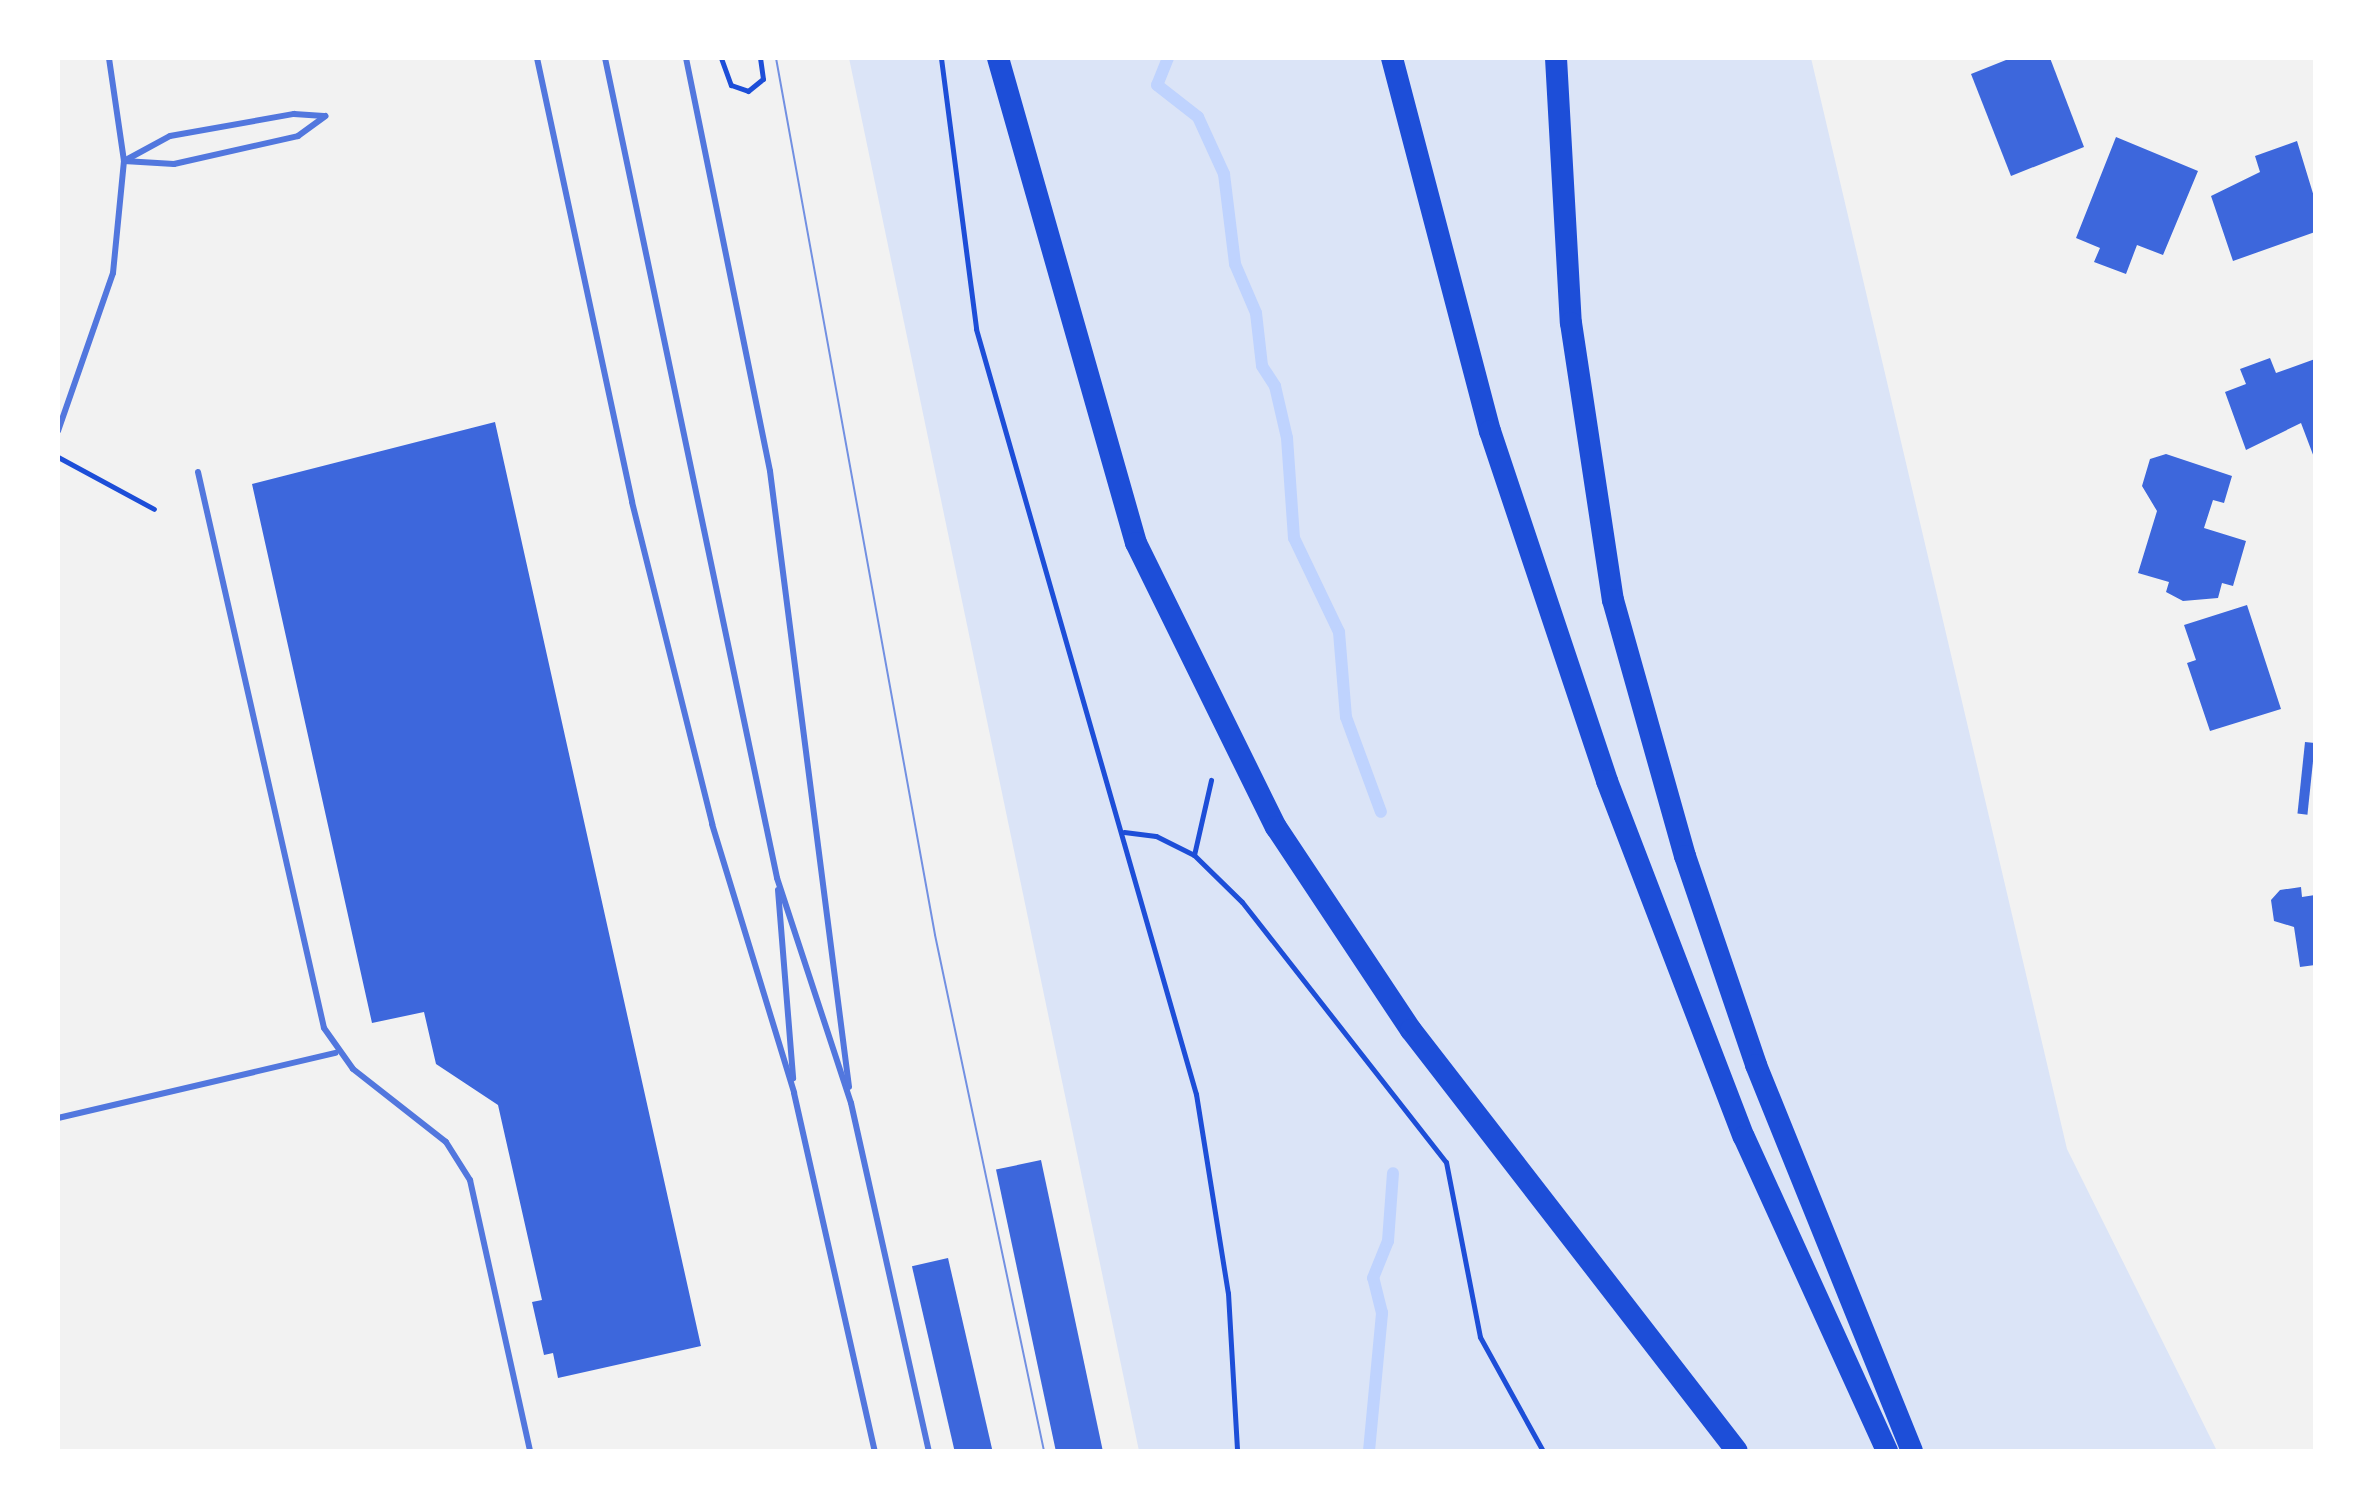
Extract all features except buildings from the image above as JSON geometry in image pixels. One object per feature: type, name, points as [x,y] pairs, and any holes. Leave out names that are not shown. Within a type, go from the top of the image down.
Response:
[{"type":"highway","points":[[998,58],[1136,543],[1276,827],[1411,1030],[1737,1451]]},
{"type":"highway","points":[[1392,58],[1490,431],[1607,781],[1744,1137],[1887,1451]]},
{"type":"highway","points":[[1556,58],[1571,323],[1613,600],[1685,856],[1756,1065],[1912,1451]]},
{"type":"lane","points":[[58,431],[104,311],[124,161],[109,58]]},
{"type":"lane","points":[[537,58],[632,502],[712,824],[794,1093],[875,1451]]},
{"type":"lane","points":[[605,58],[777,878],[851,1103]]},
{"type":"lane","points":[[686,58],[770,471],[851,1103],[929,1451]]},
{"type":"lane","points":[[294,114],[326,116],[298,136],[190,161],[124,161],[170,136],[294,114]]},
{"type":"lane","points":[[198,472],[324,1028],[336,1053],[446,1142],[470,1180],[530,1451]]},
{"type":"lane","points":[[777,878],[794,1093]]},
{"type":"lane","points":[[58,1118],[336,1053]]},
{"type":"path","points":[[721,58],[731,85],[748,91],[763,79],[760,58]]},
{"type":"path","points":[[941,58],[976,329],[1124,832],[1196,1094],[1228,1293],[1237,1451]]},
{"type":"path","points":[[58,457],[154,509]]},
{"type":"path","points":[[1194,855],[1211,780]]},
{"type":"path","points":[[1124,832],[1156,836],[1194,855],[1242,902],[1446,1162],[1480,1337],[1543,1451]]},
{"type":"shaded area","points":[[849,58],[1811,58],[2067,1149],[2217,1451],[1139,1451]]},
{"type":"waterway","points":[[1168,58],[1157,85],[1198,117],[1224,174],[1235,264],[1256,313],[1262,366],[1275,386],[1287,438],[1294,538],[1339,632],[1346,717],[1381,812]]},
{"type":"waterway","points":[[1369,1451],[1382,1313],[1373,1278],[1388,1241],[1393,1173]]},
{"type":"tram line","points":[[776,58],[935,935],[1044,1451]]}]
